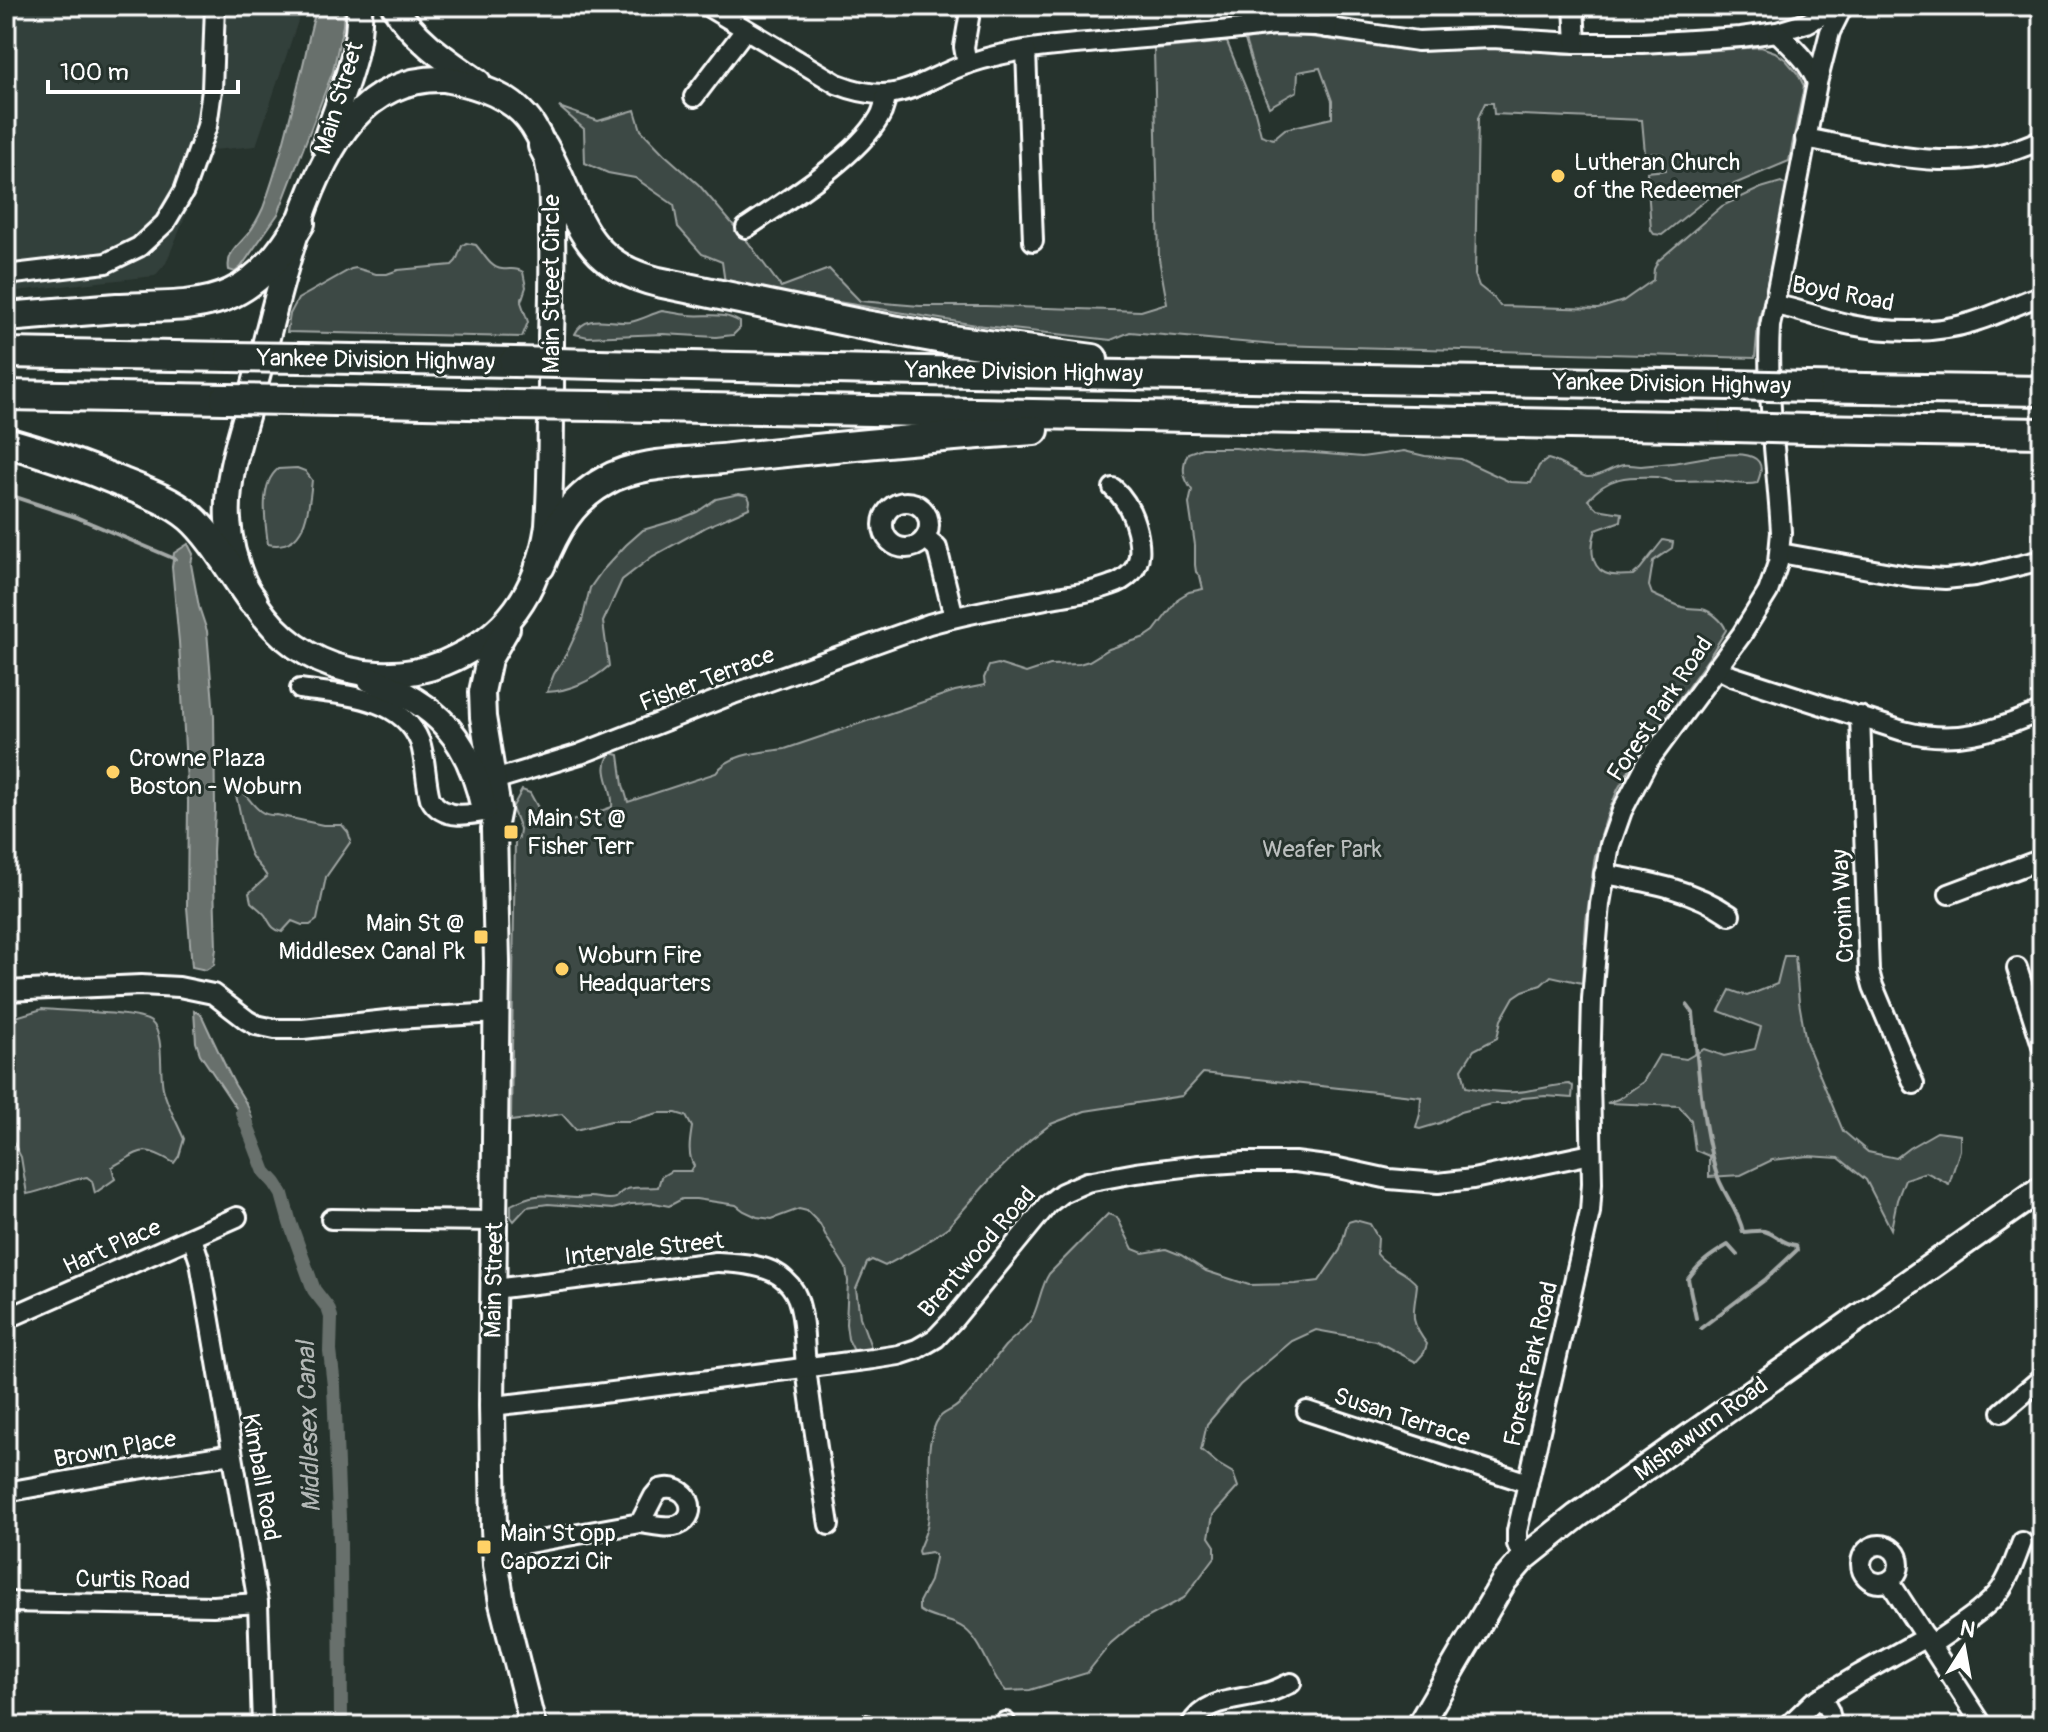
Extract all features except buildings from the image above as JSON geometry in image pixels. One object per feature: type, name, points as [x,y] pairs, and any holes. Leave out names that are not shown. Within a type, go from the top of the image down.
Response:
[{"type":"highway","points":[[543,146],[577,222],[589,240],[619,268],[647,280],[943,339],[1216,376]]},
{"type":"highway","points":[[6,317],[185,304],[221,298],[247,284],[265,269],[287,245],[300,223]]},
{"type":"highway","name":"Yankee Division Highway","points":[[6,353],[2042,391]]},
{"type":"highway","name":"Yankee Division Highway","points":[[6,395],[2042,433]]},
{"type":"highway","points":[[540,566],[551,539],[575,503],[602,482],[628,471],[913,440],[1227,418]]},
{"type":"highway","points":[[6,442],[102,474],[178,509],[201,528],[253,601]]},
{"type":"main road","name":"Main Street","points":[[312,190],[355,54],[359,35],[359,6]]},
{"type":"main road","points":[[394,6],[431,49],[497,94]]},
{"type":"main road","name":"Main Street Circle","points":[[436,79],[466,83],[497,94],[526,116],[538,134],[549,169],[552,194],[549,508],[546,544],[540,566],[519,607],[494,632],[446,663],[413,673],[390,674],[337,667],[291,643],[272,626],[253,601],[237,566],[228,520],[229,488],[237,450],[300,223],[332,150],[346,128],[382,94],[411,82],[436,79]]},
{"type":"main road","name":"Main Street","points":[[519,607],[489,659],[481,705],[497,888],[492,1406],[495,1549],[502,1603],[533,1726]]},
{"type":"main road","name":"Main Street","points":[[337,667],[395,689],[430,709],[459,742],[471,765],[486,782]]},
{"type":"main road","name":"Mishawum Road","points":[[1419,1726],[1496,1594],[1523,1559],[1577,1516],[2042,1188]]},
{"type":"street","points":[[6,275],[106,263],[139,247],[165,223],[184,191],[205,134],[212,90],[215,6]]},
{"type":"street","points":[[707,6],[837,84],[866,93],[886,94],[911,89],[967,64],[1026,50],[1274,25],[1327,28],[1418,41],[1492,38],[1642,43],[1777,32],[1807,23],[1841,6]]},
{"type":"street","points":[[967,64],[964,47],[971,6]]},
{"type":"street","points":[[1327,28],[1328,6]]},
{"type":"street","points":[[1574,6],[1576,43]]},
{"type":"street","name":"Forest Park Road","points":[[1523,1559],[1516,1538],[1592,1192],[1591,1023],[1604,874],[1617,821],[1639,776],[1742,634],[1774,577],[1780,553],[1779,491],[1770,408],[1770,326],[1817,83],[1832,26],[1841,6]]},
{"type":"street","points":[[694,97],[745,30]]},
{"type":"street","points":[[1777,32],[1802,58],[1817,83]]},
{"type":"street","points":[[1026,50],[1033,241]]},
{"type":"street","points":[[746,228],[806,187],[860,142],[880,116],[886,94]]},
{"type":"street","points":[[1805,138],[1908,158],[1940,161],[1992,156],[2042,139]]},
{"type":"street","name":"Boyd Road","points":[[1774,305],[1861,327],[1926,330],[1976,321],[2042,295]]},
{"type":"street","name":"Fisher Terrace","points":[[486,782],[580,754],[810,665],[902,633],[954,617],[1114,584],[1126,578],[1138,564],[1140,555],[1129,509],[1113,488]]},
{"type":"street","points":[[925,538],[937,548],[954,617]]},
{"type":"street","points":[[1780,553],[1937,579],[1975,576],[2042,560]]},
{"type":"street","points":[[1716,668],[1731,676],[1914,733],[1961,736],[1992,731],[2042,711]]},
{"type":"street","points":[[300,689],[367,700],[389,708],[408,722],[416,734],[423,753],[429,793],[436,807],[454,815],[492,816]]},
{"type":"street","name":"Cronin Way","points":[[1860,716],[1869,971],[1914,1084]]},
{"type":"street","points":[[1949,894],[2042,859]]},
{"type":"street","points":[[1604,874],[1687,892],[1730,915]]},
{"type":"street","points":[[2017,968],[2042,1045]]},
{"type":"street","points":[[6,991],[141,985],[179,987],[213,994],[247,1020],[275,1029],[497,1013]]},
{"type":"street","name":"Brentwood Road","points":[[492,1406],[899,1355],[927,1345],[954,1319],[1048,1204],[1062,1193],[1087,1182],[1188,1166],[1273,1161],[1314,1164],[1389,1179],[1438,1183],[1591,1154]]},
{"type":"street","name":"Hart Place","points":[[6,1319],[237,1217]]},
{"type":"street","points":[[331,1219],[495,1221]]},
{"type":"street","name":"Kimball Road","points":[[192,1238],[200,1262],[258,1603],[262,1726]]},
{"type":"street","name":"Intervale Street","points":[[494,1289],[707,1262],[757,1267],[781,1277],[800,1303],[829,1525]]},
{"type":"street","points":[[2002,1412],[2042,1378]]},
{"type":"street","name":"Susan Terrace","points":[[1307,1411],[1528,1483]]},
{"type":"street","name":"Brown Place","points":[[6,1492],[232,1454]]},
{"type":"street","points":[[495,1549],[640,1523]]},
{"type":"street","points":[[1788,1726],[1821,1697],[1929,1641],[1996,1595],[2022,1542]]},
{"type":"street","points":[[1889,1581],[1983,1726]]},
{"type":"street","name":"Curtis Road","points":[[6,1602],[213,1606],[258,1603]]},
{"type":"street","points":[[1190,1726],[1198,1714],[1213,1705],[1266,1693],[1291,1683]]},
{"type":"street","points":[[1821,1697],[1833,1726]]},
{"type":"shaded area","points":[[6,6],[303,6],[256,146],[213,150],[166,263],[155,276],[6,292]]},
{"type":"shaded area","points":[[318,6],[344,6],[333,71],[278,214],[235,272],[229,270],[229,259],[256,221],[269,191]]},
{"type":"shaded area","points":[[188,544],[193,554],[191,564],[195,586],[207,631],[214,716],[216,948],[214,965],[206,970],[192,967],[187,907],[188,801],[172,567],[174,553]]},
{"type":"shaded area","points":[[194,1011],[201,1014],[249,1109],[253,1126],[249,1127],[200,1054]]},
{"type":"green space","points":[[1296,35],[1417,52],[1514,48],[1563,54],[1616,54],[1761,47],[1775,52],[1798,74],[1804,86],[1789,161],[1725,188],[1662,235],[1654,234],[1651,230],[1647,172],[1666,170],[1663,154],[1645,153],[1642,120],[1494,114],[1493,103],[1485,103],[1478,118],[1475,275],[1479,286],[1500,306],[1598,309],[1623,301],[1653,280],[1658,261],[1722,206],[1761,188],[1781,182],[1786,185],[1758,325],[1755,358],[1275,345],[1130,332],[1111,340],[976,325],[725,283],[722,262],[702,254],[678,227],[674,205],[635,178],[608,173],[585,163],[584,129],[559,107],[598,121],[635,110],[641,130],[699,185],[748,242],[781,287],[829,269],[860,301],[920,306],[1141,311],[1167,303],[1159,259],[1154,49],[1227,42],[1254,108],[1261,135],[1273,139],[1285,129],[1332,118],[1332,101],[1320,68],[1298,72],[1297,91],[1269,107],[1245,40]]},
{"type":"green space","points":[[466,243],[476,245],[498,268],[523,272],[526,287],[521,302],[528,322],[522,337],[287,332],[290,314],[298,299],[351,269],[387,274],[398,270],[452,265]]},
{"type":"green space","points":[[662,311],[727,317],[740,322],[740,328],[733,335],[716,337],[663,334],[588,337],[575,334],[585,323],[592,321],[630,322]]},
{"type":"green space","name":"Weafer Park","points":[[1202,448],[1362,457],[1404,451],[1461,459],[1510,482],[1531,483],[1539,466],[1548,459],[1587,477],[1625,465],[1672,463],[1730,454],[1756,459],[1761,468],[1757,483],[1627,478],[1603,486],[1588,500],[1597,509],[1622,513],[1621,521],[1596,530],[1593,554],[1600,570],[1611,575],[1633,575],[1663,540],[1673,542],[1672,548],[1653,561],[1649,586],[1652,594],[1682,607],[1709,612],[1726,630],[1618,789],[1595,856],[1582,983],[1551,976],[1541,985],[1514,997],[1501,1020],[1497,1038],[1474,1050],[1462,1069],[1466,1087],[1515,1092],[1569,1084],[1573,1086],[1572,1098],[1545,1096],[1491,1104],[1460,1112],[1420,1129],[1416,1128],[1421,1097],[1203,1073],[1182,1096],[1085,1111],[1051,1124],[1030,1140],[948,1227],[918,1248],[885,1266],[872,1260],[867,1263],[856,1289],[860,1317],[871,1347],[866,1355],[853,1349],[848,1339],[846,1268],[820,1224],[807,1211],[799,1209],[772,1219],[757,1217],[736,1205],[682,1199],[669,1206],[631,1204],[613,1209],[548,1204],[527,1207],[514,1221],[511,1205],[529,1197],[613,1199],[630,1188],[658,1187],[661,1177],[671,1171],[691,1171],[694,1166],[690,1152],[692,1127],[686,1116],[676,1113],[658,1113],[576,1130],[562,1114],[511,1121],[515,839],[519,838],[520,829],[512,808],[522,790],[530,793],[542,815],[572,821],[612,807],[606,772],[611,753],[619,755],[628,802],[716,773],[738,757],[785,749],[955,691],[985,685],[984,678],[989,666],[998,664],[1026,673],[1050,665],[1079,664],[1109,649],[1145,637],[1154,631],[1179,598],[1203,589],[1195,565],[1189,504],[1192,490],[1184,468],[1188,453]]},
{"type":"green space","points":[[297,468],[305,471],[312,480],[304,525],[291,541],[281,545],[268,544],[265,504],[268,484],[278,469]]},
{"type":"green space","points":[[739,494],[748,496],[749,508],[653,556],[622,580],[603,622],[609,666],[580,684],[547,692],[582,621],[590,588],[626,545],[643,530],[697,512],[716,499]]},
{"type":"green space","points":[[240,789],[264,813],[323,825],[342,825],[348,832],[351,841],[326,877],[317,920],[310,925],[292,921],[282,932],[278,931],[251,902],[249,893],[267,877],[253,858],[246,841],[236,796]]},
{"type":"green space","points":[[1784,956],[1795,956],[1806,1042],[1843,1131],[1868,1152],[1896,1158],[1937,1132],[1960,1135],[1960,1150],[1949,1184],[1926,1172],[1905,1179],[1891,1229],[1866,1180],[1839,1158],[1808,1156],[1772,1160],[1741,1175],[1709,1177],[1709,1156],[1695,1150],[1691,1120],[1679,1106],[1607,1103],[1643,1082],[1659,1055],[1686,1059],[1704,1049],[1724,1056],[1755,1049],[1761,1027],[1719,1011],[1730,990],[1747,996],[1777,984]]},
{"type":"green space","points":[[42,1009],[117,1014],[151,1022],[160,1044],[165,1095],[184,1139],[174,1163],[155,1153],[143,1152],[112,1167],[115,1179],[95,1193],[92,1181],[87,1177],[27,1194],[21,1157],[6,1129],[6,1020]]},
{"type":"green space","points":[[1108,1214],[1117,1217],[1133,1249],[1143,1253],[1166,1249],[1206,1271],[1249,1285],[1319,1281],[1340,1250],[1348,1222],[1355,1220],[1370,1224],[1378,1238],[1377,1254],[1417,1285],[1415,1322],[1427,1344],[1416,1362],[1376,1341],[1316,1330],[1292,1341],[1240,1385],[1207,1424],[1201,1450],[1233,1473],[1238,1487],[1213,1515],[1209,1537],[1215,1546],[1215,1557],[1184,1598],[1130,1627],[1111,1643],[1087,1673],[1030,1690],[1006,1691],[965,1629],[919,1610],[935,1558],[931,1552],[919,1554],[918,1551],[929,1514],[929,1449],[938,1419],[966,1397],[1005,1346],[1031,1320],[1049,1274]]},
{"type":"waterway","points":[[6,494],[76,517],[175,559]]},
{"type":"waterway","points":[[1687,1005],[1693,1013],[1706,1131],[1721,1185],[1743,1232],[1764,1231],[1796,1245],[1797,1250],[1766,1279],[1701,1328]]},
{"type":"waterway","name":"Middlesex Canal","points":[[242,1112],[265,1172],[282,1194],[314,1290],[331,1317],[340,1544],[341,1726]]},
{"type":"waterway","points":[[1696,1318],[1688,1279],[1696,1268],[1728,1245],[1737,1255]]},
{"type":"place","name":"Lutheran Church of the Redeemer","points":[[1558,176]]},
{"type":"place","name":"Crowne Plaza Boston - Woburn","points":[[113,772]]},
{"type":"place","name":"Main St @ Fisher Terr","points":[[511,832]]},
{"type":"place","name":"Main St @ Middlesex Canal Pk","points":[[481,937]]},
{"type":"place","name":"Woburn Fire Headquarters","points":[[562,969]]},
{"type":"place","name":"Main St opp Capozzi Cir","points":[[484,1547]]}]
